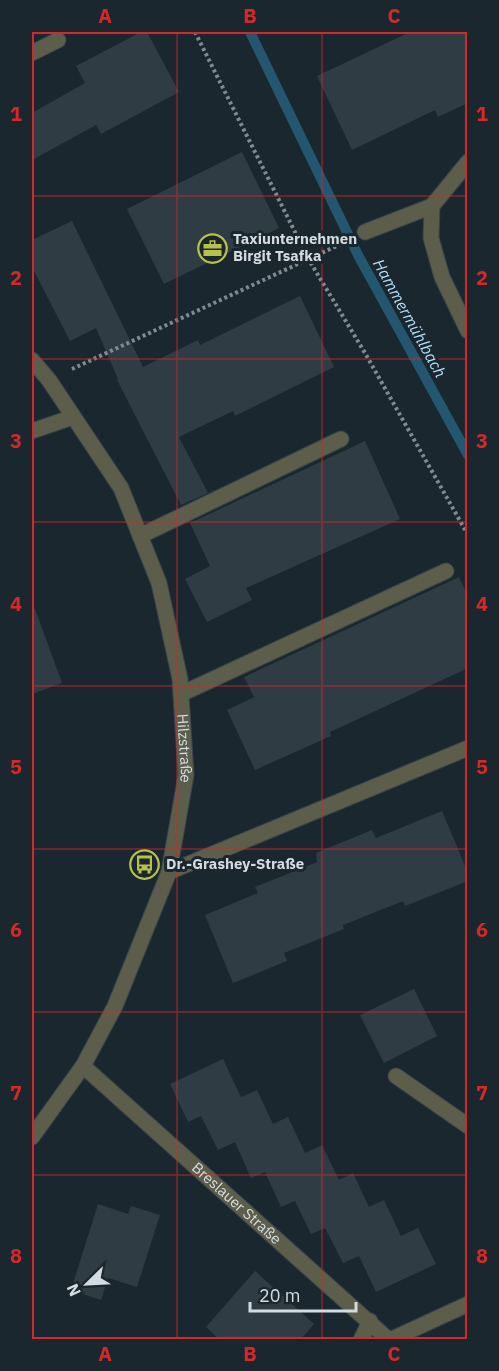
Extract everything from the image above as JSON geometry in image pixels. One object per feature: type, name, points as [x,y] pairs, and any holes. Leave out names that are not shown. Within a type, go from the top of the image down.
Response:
[{"type":"street","points":[[32,53],[58,40]]},
{"type":"street","points":[[365,232],[432,206],[468,162]]},
{"type":"street","points":[[432,206],[431,238],[442,277],[468,331]]},
{"type":"street","name":"Hilzstraße","points":[[32,360],[49,380],[121,488],[159,583],[180,679],[186,775],[169,872],[115,1006],[83,1066],[32,1137]]},
{"type":"street","points":[[32,431],[73,417]]},
{"type":"street","points":[[141,536],[341,440]]},
{"type":"street","points":[[181,694],[446,571]]},
{"type":"street","points":[[169,872],[468,748]]},
{"type":"street","name":"Breslauer Straße","points":[[83,1066],[390,1340]]},
{"type":"street","points":[[396,1076],[468,1126]]},
{"type":"street","points":[[390,1340],[468,1304]]},
{"type":"street","points":[[361,1340],[370,1321]]},
{"type":"path","points":[[195,32],[309,260],[365,353],[468,535]]},
{"type":"path","points":[[49,380],[365,232]]},
{"type":"building","points":[[141,32],[147,32],[179,92],[101,134],[96,125],[32,160],[32,113],[85,83],[76,66]]},
{"type":"building","points":[[410,32],[468,32],[468,103],[438,117],[435,110],[352,150],[317,76]]},
{"type":"building","points":[[242,152],[279,228],[164,284],[127,209]]},
{"type":"building","points":[[72,221],[143,367],[198,340],[200,345],[300,296],[334,367],[235,416],[233,411],[179,437],[208,493],[181,505],[117,380],[96,328],[70,341],[32,267],[32,240]]},
{"type":"building","points":[[365,441],[400,519],[246,588],[252,600],[207,622],[185,579],[210,566],[190,523]]},
{"type":"building","points":[[459,577],[468,596],[468,668],[330,732],[331,736],[255,770],[227,710],[254,697],[244,677]]},
{"type":"building","points":[[35,609],[62,683],[32,694],[32,610]]},
{"type":"building","points":[[442,811],[468,873],[468,881],[405,906],[403,901],[343,925],[344,929],[284,953],[287,961],[233,983],[205,915],[258,893],[255,887],[317,862],[316,853],[372,830],[376,838]]},
{"type":"building","points":[[414,989],[437,1036],[384,1063],[360,1015]]},
{"type":"building","points":[[223,1059],[241,1097],[257,1090],[273,1124],[288,1117],[305,1153],[322,1145],[339,1180],[353,1173],[369,1207],[384,1200],[401,1236],[418,1228],[436,1264],[376,1292],[359,1256],[343,1263],[325,1228],[311,1234],[295,1201],[281,1207],[265,1172],[251,1178],[235,1142],[218,1150],[201,1116],[188,1122],[170,1084]]},
{"type":"building","points":[[98,1204],[128,1214],[131,1206],[160,1215],[137,1287],[108,1278],[101,1300],[71,1290]]},
{"type":"building","points":[[255,1271],[314,1324],[300,1340],[220,1340],[206,1327]]},
{"type":"waterway","name":"Hammermühlbach","points":[[250,32],[358,255],[468,455]]},
{"type":"place","name":"Taxiunternehmen Birgit Tsafka","points":[[212,248]]},
{"type":"place","name":"Dr.-Grashey-Straße","points":[[145,864]]}]
